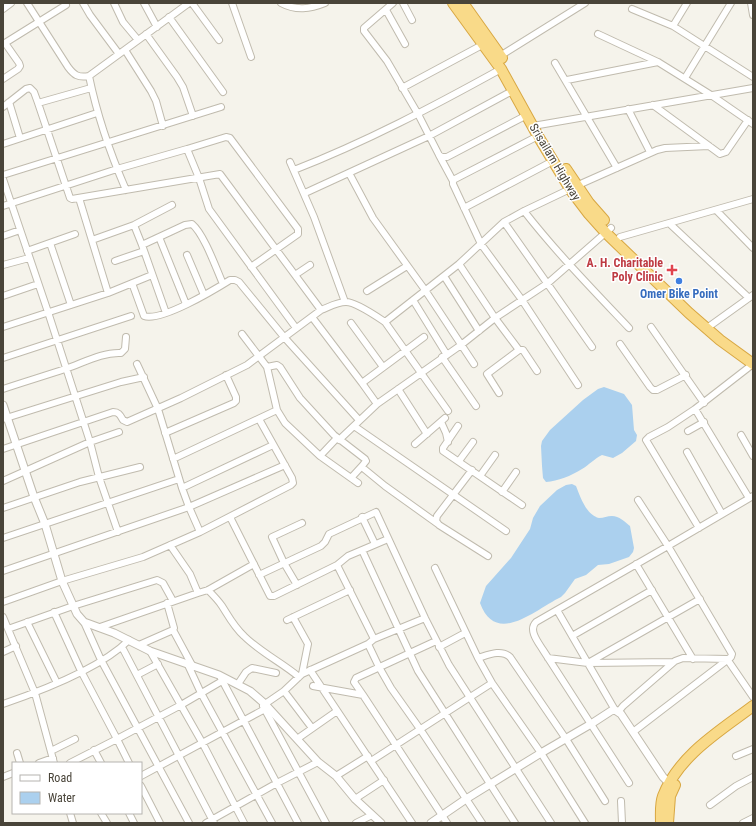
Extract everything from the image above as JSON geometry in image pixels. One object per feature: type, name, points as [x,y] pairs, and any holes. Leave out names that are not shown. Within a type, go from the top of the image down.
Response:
[{"type":"highway","name":"Srisailam Highway","points":[[458,4],[500,56],[536,125],[588,214],[609,231],[709,326],[753,364]]},
{"type":"highway","name":"Srisailam Highway","points":[[458,4],[501,69],[527,115],[536,125],[538,136],[553,161],[573,188]]},
{"type":"highway","name":"Srisailam Highway","points":[[609,231],[620,237],[709,326],[753,356]]},
{"type":"highway","points":[[668,823],[670,796],[677,770],[701,745],[753,706]]},
{"type":"highway","points":[[661,823],[660,812],[662,797],[683,772],[712,743],[753,712]]},
{"type":"street","points":[[3,9],[12,3]]},
{"type":"street","points":[[27,3],[74,75],[82,77],[89,76],[189,3]]},
{"type":"street","points":[[83,3],[118,54]]},
{"type":"street","points":[[114,3],[123,22],[138,40]]},
{"type":"street","points":[[144,3],[157,26]]},
{"type":"street","points":[[192,3],[219,40]]},
{"type":"street","points":[[232,3],[251,57]]},
{"type":"street","points":[[281,3],[295,9],[306,9],[325,3]]},
{"type":"street","points":[[394,3],[364,28],[364,32],[387,61],[418,114],[453,181],[453,184],[481,244],[522,300],[578,386]]},
{"type":"street","points":[[403,3],[412,20]]},
{"type":"street","points":[[500,56],[585,3]]},
{"type":"street","points":[[673,26],[687,3]]},
{"type":"street","points":[[685,78],[731,3]]},
{"type":"street","points":[[751,3],[753,15]]},
{"type":"street","points":[[3,79],[20,66],[19,62],[4,44],[66,5]]},
{"type":"street","points":[[632,9],[673,26],[753,77]]},
{"type":"street","points":[[386,10],[405,44]]},
{"type":"street","points":[[170,17],[223,92]]},
{"type":"street","points":[[146,34],[183,87],[193,116]]},
{"type":"street","points":[[598,34],[658,62],[685,78],[750,122],[726,152],[720,154],[653,105]]},
{"type":"street","points":[[402,88],[484,44]]},
{"type":"street","points":[[125,50],[151,91],[156,101],[163,126]]},
{"type":"street","points":[[567,80],[658,62]]},
{"type":"street","points":[[555,63],[567,80],[617,168]]},
{"type":"street","points":[[294,170],[333,155],[418,114],[501,69]]},
{"type":"street","points":[[89,76],[97,113],[126,190]]},
{"type":"street","points":[[3,107],[26,89],[30,88],[34,92],[56,158],[67,185],[70,198],[74,200],[220,174],[321,310]]},
{"type":"street","points":[[38,103],[91,88]]},
{"type":"street","points":[[536,125],[753,88]]},
{"type":"street","points":[[305,193],[429,136],[514,90]]},
{"type":"street","points":[[9,102],[20,138]]},
{"type":"street","points":[[3,175],[221,107]]},
{"type":"street","points":[[628,109],[650,152]]},
{"type":"street","points":[[3,144],[97,113]]},
{"type":"street","points":[[439,154],[442,157],[447,156],[527,115]]},
{"type":"street","points":[[453,181],[538,136]]},
{"type":"street","points":[[3,206],[117,169],[226,137],[230,138],[299,232],[251,267]]},
{"type":"street","points":[[385,322],[459,264],[504,222],[524,211],[650,152],[665,148],[709,146]]},
{"type":"street","points":[[187,149],[199,178],[209,209],[296,328]]},
{"type":"street","points":[[464,208],[553,161]]},
{"type":"street","points":[[290,162],[305,193],[346,302]]},
{"type":"street","points":[[350,173],[373,218],[425,290],[474,364]]},
{"type":"street","points":[[3,179],[48,312],[56,341],[90,442],[99,477],[118,532]]},
{"type":"street","points":[[79,198],[108,294]]},
{"type":"street","points":[[620,237],[670,224],[753,199]]},
{"type":"street","points":[[92,240],[134,225],[172,205]]},
{"type":"street","points":[[716,210],[753,248]]},
{"type":"street","points":[[524,211],[569,265],[629,328]]},
{"type":"street","points":[[504,222],[548,282],[592,347]]},
{"type":"street","points":[[115,261],[143,248],[159,237],[185,225],[192,224],[202,238],[223,284]]},
{"type":"street","points":[[670,224],[751,296],[709,326]]},
{"type":"street","points":[[134,225],[166,313]]},
{"type":"street","points":[[3,236],[20,230]]},
{"type":"street","points":[[320,456],[377,404],[461,345],[495,318],[548,282],[609,231]]},
{"type":"street","points":[[3,265],[28,255],[50,243],[75,234]]},
{"type":"street","points":[[159,237],[186,304]]},
{"type":"street","points":[[50,243],[71,305]]},
{"type":"street","points":[[187,255],[204,295]]},
{"type":"street","points":[[459,264],[495,318],[519,350],[523,350],[537,371]]},
{"type":"street","points":[[296,275],[310,265]]},
{"type":"street","points":[[366,291],[407,266]]},
{"type":"street","points":[[3,327],[108,294],[152,275]]},
{"type":"street","points":[[444,276],[479,331]]},
{"type":"street","points":[[132,283],[144,316],[149,318],[156,317],[186,304],[230,280],[239,282],[284,337],[359,420]]},
{"type":"street","points":[[3,296],[38,284]]},
{"type":"street","points":[[413,300],[476,406]]},
{"type":"street","points":[[3,449],[117,412],[123,420],[127,422],[158,409],[247,365],[321,310],[346,302],[351,303],[385,322],[448,411]]},
{"type":"street","points":[[3,358],[131,316]]},
{"type":"street","points":[[312,317],[377,404]]},
{"type":"street","points":[[351,323],[383,367]]},
{"type":"street","points":[[651,327],[704,402]]},
{"type":"street","points":[[242,334],[268,367],[277,410],[285,423],[320,456],[358,483]]},
{"type":"street","points":[[3,389],[66,369],[101,355],[124,352],[126,337]]},
{"type":"street","points":[[362,383],[424,337]]},
{"type":"street","points":[[620,344],[653,390],[657,390],[686,375]]},
{"type":"street","points":[[499,393],[487,374],[519,350]]},
{"type":"street","points":[[137,364],[158,409],[182,488],[200,532]]},
{"type":"street","points":[[698,528],[646,440],[695,409],[753,364]]},
{"type":"street","points":[[268,367],[276,365],[280,367],[300,398],[338,439],[364,457],[366,461],[351,478]]},
{"type":"street","points":[[165,433],[234,403],[236,401],[236,397],[226,375]]},
{"type":"street","points":[[5,418],[121,382],[144,377]]},
{"type":"street","points":[[398,389],[427,434]]},
{"type":"street","points":[[3,405],[5,418],[26,471],[62,581],[73,606],[77,614],[84,622],[101,660],[136,728],[189,823]]},
{"type":"street","points":[[628,783],[548,658],[532,630],[533,625],[557,610],[751,497],[695,409]]},
{"type":"street","points":[[173,459],[277,410]]},
{"type":"street","points":[[3,602],[62,581],[143,557],[200,532],[291,485],[293,482],[292,478],[259,419]]},
{"type":"street","points":[[415,444],[443,420],[448,442]]},
{"type":"street","points":[[688,431],[704,422]]},
{"type":"street","points":[[354,426],[506,531]]},
{"type":"street","points":[[458,426],[443,448],[443,451],[522,505]]},
{"type":"street","points":[[3,481],[90,442],[120,432]]},
{"type":"street","points":[[741,435],[753,456]]},
{"type":"street","points":[[458,461],[473,442]]},
{"type":"street","points":[[182,488],[273,445]]},
{"type":"street","points":[[687,452],[722,514]]},
{"type":"street","points":[[480,476],[496,455]]},
{"type":"street","points":[[3,571],[189,507],[285,464]]},
{"type":"street","points":[[3,508],[99,477],[140,466]]},
{"type":"street","points":[[362,466],[385,486],[438,524],[488,556]]},
{"type":"street","points":[[438,524],[436,521],[437,516],[472,470]]},
{"type":"street","points":[[502,492],[516,472]]},
{"type":"street","points":[[3,538],[179,479]]},
{"type":"street","points":[[633,732],[731,657],[731,651],[668,546],[638,500]]},
{"type":"street","points":[[259,575],[321,546],[329,534],[362,517],[376,512],[424,618],[439,647],[469,697],[551,823]]},
{"type":"street","points":[[230,517],[270,596],[274,596],[337,565],[348,556],[388,539]]},
{"type":"street","points":[[362,517],[375,544]]},
{"type":"street","points":[[297,585],[284,563],[272,537],[302,524]]},
{"type":"street","points":[[170,545],[190,574],[198,593]]},
{"type":"street","points":[[362,550],[418,671],[515,823]]},
{"type":"street","points":[[100,627],[208,590],[254,564]]},
{"type":"street","points":[[636,564],[693,659]]},
{"type":"street","points":[[337,565],[374,640]]},
{"type":"street","points":[[435,568],[465,632],[492,683],[540,753],[585,823]]},
{"type":"street","points":[[8,629],[54,612],[157,580],[163,583],[170,602],[174,626],[173,630],[191,666],[201,693],[272,823]]},
{"type":"street","points":[[208,590],[222,606],[233,624],[244,636],[267,654],[300,675]]},
{"type":"street","points":[[287,620],[350,590]]},
{"type":"street","points":[[572,636],[652,590]]},
{"type":"street","points":[[588,663],[700,599]]},
{"type":"street","points":[[557,610],[617,710],[672,785]]},
{"type":"street","points":[[54,612],[128,762]]},
{"type":"street","points":[[294,617],[308,644],[300,675]]},
{"type":"street","points":[[142,775],[244,721],[263,704],[284,691],[300,675],[424,618]]},
{"type":"street","points":[[4,621],[35,693],[53,757]]},
{"type":"street","points":[[27,622],[56,683]]},
{"type":"street","points":[[84,622],[100,627],[150,651],[238,684],[263,704],[318,762],[336,776],[355,799],[381,823]]},
{"type":"street","points":[[139,645],[173,630]]},
{"type":"street","points":[[439,647],[465,632]]},
{"type":"street","points":[[3,696],[4,704],[35,693],[82,671],[122,647],[129,640]]},
{"type":"street","points":[[436,640],[354,680],[447,823]]},
{"type":"street","points":[[368,644],[391,688],[482,823]]},
{"type":"street","points":[[3,652],[16,646]]},
{"type":"street","points":[[122,647],[213,821]]},
{"type":"street","points":[[150,651],[203,744],[244,823]]},
{"type":"street","points":[[478,658],[500,652],[510,657],[566,739],[605,801]]},
{"type":"street","points":[[548,658],[588,663],[673,662]]},
{"type":"street","points":[[431,823],[466,799],[540,753],[611,711],[617,710],[678,659],[727,659]]},
{"type":"street","points":[[727,659],[753,697]]},
{"type":"street","points":[[137,675],[158,664]]},
{"type":"street","points":[[238,684],[246,672],[252,668],[276,673]]},
{"type":"street","points":[[310,670],[412,823]]},
{"type":"street","points":[[73,762],[181,705],[201,693],[221,678]]},
{"type":"street","points":[[221,678],[298,823]]},
{"type":"street","points":[[336,776],[395,745],[492,683]]},
{"type":"street","points":[[313,686],[363,695]]},
{"type":"street","points":[[284,691],[312,728]]},
{"type":"street","points":[[263,704],[326,823]]},
{"type":"street","points":[[297,739],[337,711]]},
{"type":"street","points":[[41,762],[53,757],[74,739]]},
{"type":"street","points":[[736,756],[753,748]]},
{"type":"street","points":[[94,750],[100,762]]},
{"type":"street","points":[[17,753],[20,762]]},
{"type":"street","points":[[206,823],[213,821],[235,806],[318,762]]},
{"type":"street","points":[[710,805],[736,786],[753,777]]},
{"type":"street","points":[[355,799],[384,780]]},
{"type":"street","points":[[142,788],[160,823]]},
{"type":"street","points":[[621,800],[622,823]]},
{"type":"street","points":[[102,814],[107,823]]},
{"type":"street","points":[[130,814],[134,823]]},
{"type":"street","points":[[356,823],[372,814]]},
{"type":"street","points":[[743,823],[753,818]]},
{"type":"water","points":[[604,387],[624,394],[632,405],[634,430],[637,435],[636,441],[622,453],[613,458],[602,455],[573,474],[546,482],[543,478],[542,441],[550,430],[583,400],[598,389]]},
{"type":"water","points":[[572,484],[576,486],[584,505],[594,516],[599,518],[615,516],[630,526],[634,548],[633,552],[629,557],[609,564],[598,565],[586,575],[575,579],[561,597],[529,616],[506,624],[496,622],[487,616],[480,603],[486,586],[511,558],[530,529],[533,518],[540,506],[557,490],[566,485]]},
{"type":"place","name":"A. H. Charitable Poly Clinic","points":[[672,270]]},
{"type":"place","name":"Omer Bike Point","points":[[679,281]]}]
